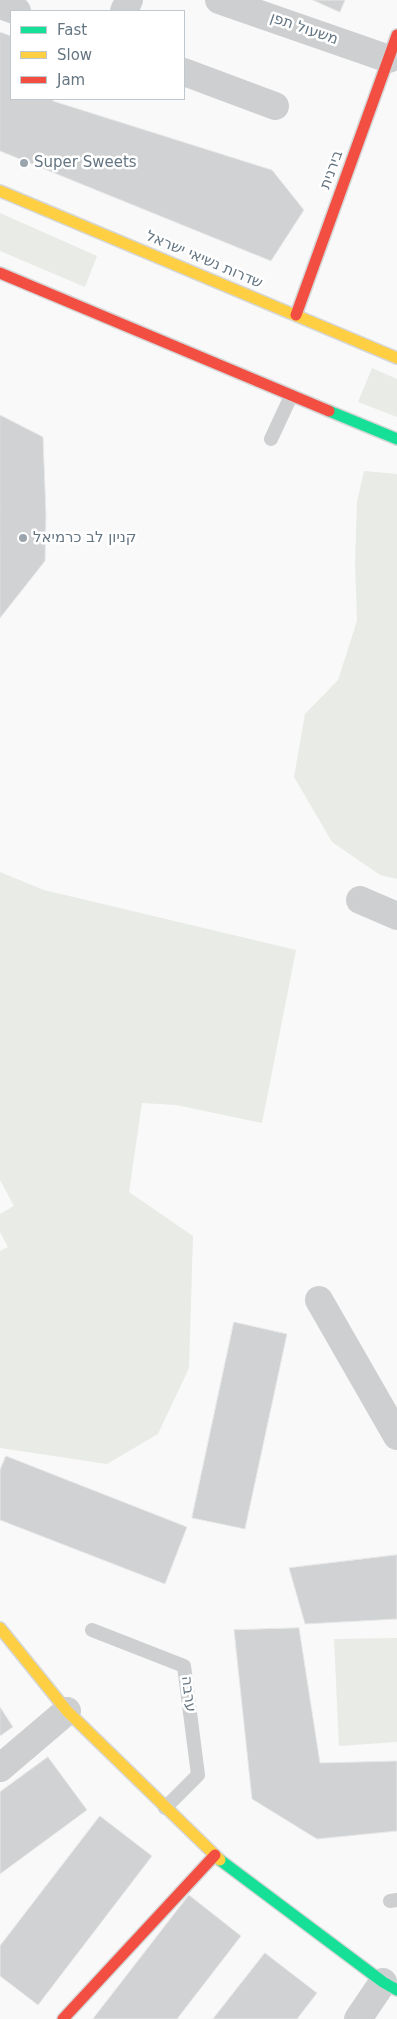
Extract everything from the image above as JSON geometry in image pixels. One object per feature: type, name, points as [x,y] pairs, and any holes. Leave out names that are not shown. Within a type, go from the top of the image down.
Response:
[{"type":"street","name":"משעול תפן","points":[[219,0],[393,47]]},
{"type":"street","points":[[0,4],[15,10]]},
{"type":"street","name":"בירנית","points":[[296,315],[393,47]]},
{"type":"street","points":[[185,72],[275,106]]},
{"type":"street","name":"שדרות נשיאי ישראל","points":[[0,191],[397,358]]},
{"type":"street","points":[[0,273],[397,439]]},
{"type":"street","points":[[360,900],[397,916]]},
{"type":"street","points":[[319,1300],[397,1436]]},
{"type":"street","points":[[0,1628],[68,1711],[215,1855],[390,1986],[358,2019]]},
{"type":"street","points":[[0,1768],[68,1711]]},
{"type":"street","points":[[63,2019],[215,1855]]},
{"type":"lane","points":[[271,439],[291,396]]},
{"type":"lane","name":"ערבה","points":[[92,1630],[184,1666],[198,1775],[165,1808]]},
{"type":"shaded area","points":[[0,213],[97,256],[85,287],[0,251]]},
{"type":"shaded area","points":[[372,368],[397,379],[397,417],[358,402]]},
{"type":"shaded area","points":[[364,471],[397,474],[397,879],[380,875],[332,842],[294,777],[305,714],[338,680],[357,621],[355,564],[357,502]]},
{"type":"shaded area","points":[[0,872],[44,890],[296,950],[262,1123],[176,1105],[142,1103],[129,1192],[193,1236],[189,1368],[158,1434],[107,1464],[0,1448],[0,1251],[8,1247],[0,1232],[0,1214],[14,1206],[0,1180]]},
{"type":"shaded area","points":[[397,1638],[397,1742],[339,1746],[334,1639]]},
{"type":"building","points":[[313,0],[345,0],[340,12]]},
{"type":"building","points":[[0,32],[10,36],[10,100],[54,100],[272,170],[304,210],[271,261],[0,151]]},
{"type":"building","name":"קניון לב כרמיאל","points":[[0,415],[43,437],[46,515],[45,561],[0,618]]},
{"type":"building","points":[[234,1322],[287,1334],[245,1529],[192,1518]]},
{"type":"building","points":[[6,1456],[187,1527],[165,1584],[0,1520],[0,1470]]},
{"type":"building","points":[[397,1555],[397,1619],[305,1624],[289,1568]]},
{"type":"building","points":[[299,1628],[320,1763],[397,1761],[397,1831],[317,1839],[252,1799],[234,1630]]},
{"type":"building","points":[[0,1707],[13,1727],[0,1736]]},
{"type":"building","points":[[48,1757],[87,1810],[0,1874],[0,1792]]},
{"type":"building","points":[[100,1816],[152,1856],[38,2005],[0,1976],[0,1946]]},
{"type":"building","points":[[189,1895],[241,1936],[177,2019],[93,2019]]},
{"type":"building","points":[[265,1953],[317,1993],[297,2019],[213,2019]]},
{"type":"traffic: fast","points":[[329,411],[397,439]]},
{"type":"traffic: fast","points":[[220,1860],[383,1982],[397,1990]]},
{"type":"traffic: slow","points":[[0,191],[397,358]]},
{"type":"traffic: slow","points":[[0,1628],[67,1711],[220,1860]]},
{"type":"traffic: jam","points":[[296,315],[397,35]]},
{"type":"traffic: jam","points":[[0,273],[329,411]]},
{"type":"traffic: jam","points":[[63,2019],[215,1855]]},
{"type":"place","name":"Super Sweets","points":[[24,163]]},
{"type":"place","name":"קניון לב כרמיאל","points":[[23,538]]}]
